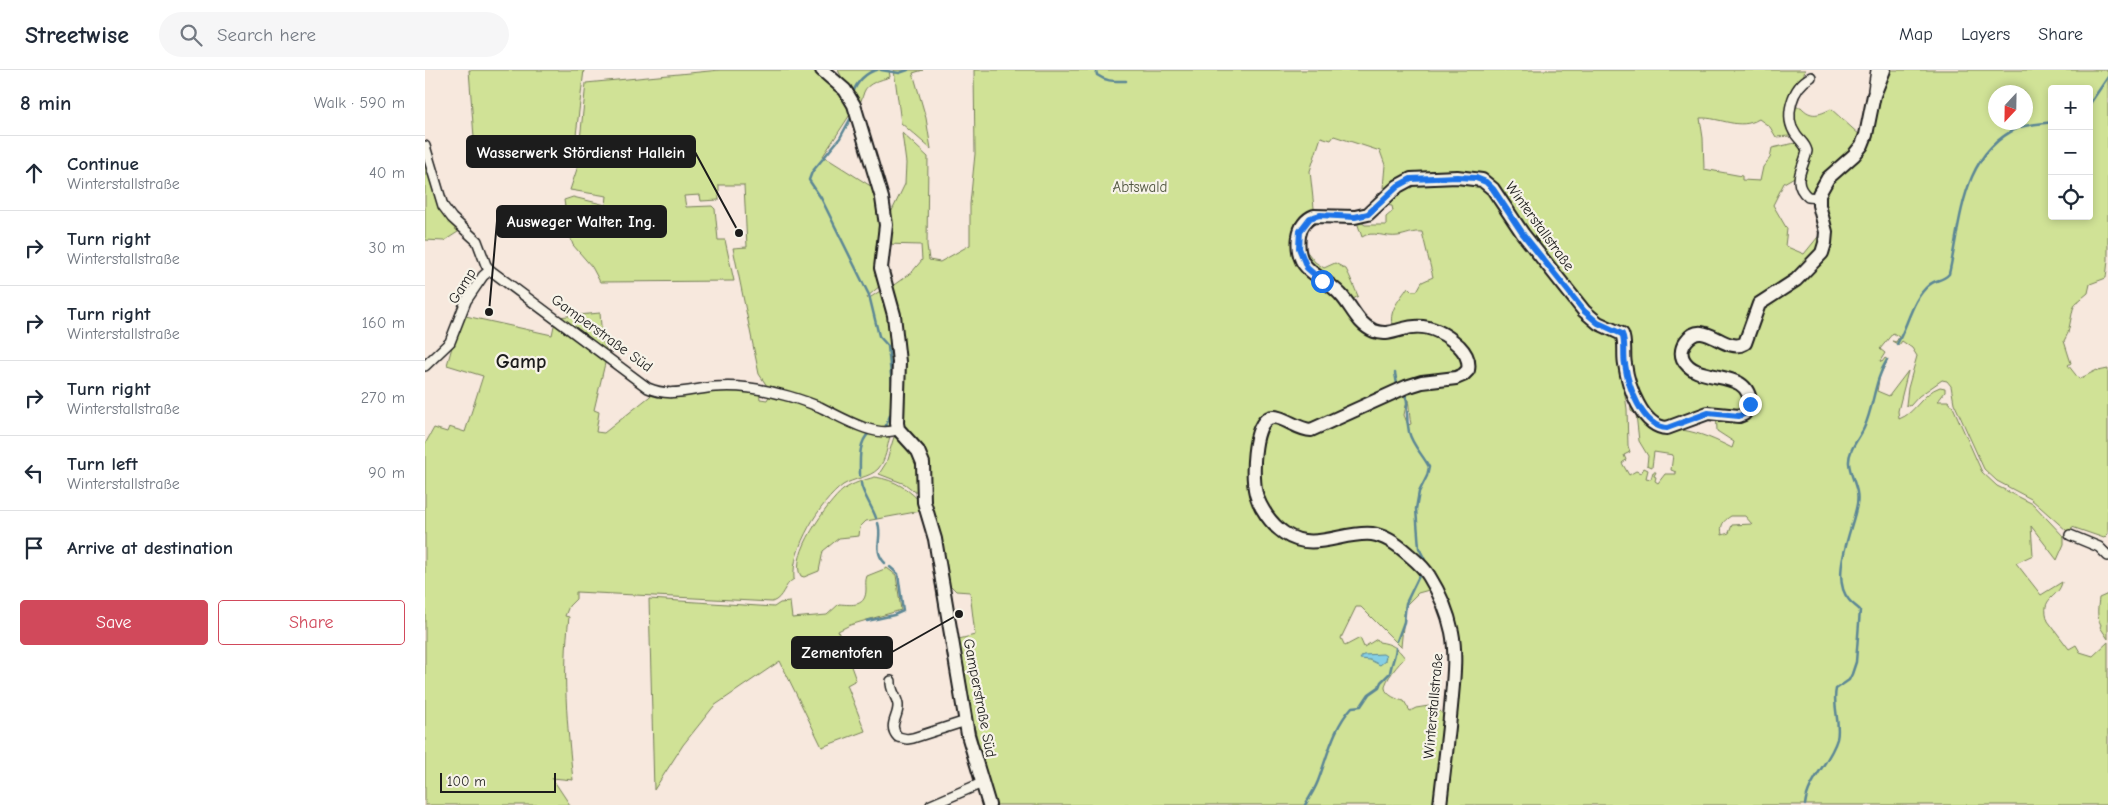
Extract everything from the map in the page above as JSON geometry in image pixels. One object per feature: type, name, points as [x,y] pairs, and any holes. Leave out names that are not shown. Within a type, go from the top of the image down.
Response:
[{"type":"street","points":[[822,70],[845,90],[854,106],[882,198],[886,225],[881,268],[894,315],[898,354],[897,423],[899,429]]},
{"type":"street","points":[[1811,77],[1796,90],[1790,115],[1795,134],[1806,145],[1807,150],[1799,172],[1799,185],[1808,197],[1818,198],[1828,178],[1854,155],[1862,145],[1866,135],[1879,72]]},
{"type":"street","name":"Gamperstraße Süd","points":[[425,146],[443,206],[451,218],[477,241],[486,265],[490,270],[639,382],[655,391],[675,393],[714,387],[759,388],[803,400],[858,426],[878,431],[894,432],[899,429],[917,451],[923,463],[924,502],[937,548],[965,721],[989,805]]},
{"type":"street","name":"Winterstallstraße","points":[[1440,805],[1451,705],[1454,650],[1449,621],[1429,576],[1402,548],[1380,536],[1365,534],[1317,542],[1300,540],[1285,534],[1269,520],[1259,502],[1254,485],[1254,463],[1259,431],[1264,422],[1269,418],[1278,418],[1303,429],[1316,428],[1415,384],[1460,377],[1468,370],[1468,361],[1455,342],[1433,328],[1414,326],[1381,333],[1369,328],[1341,295],[1316,277],[1303,262],[1298,241],[1302,226],[1316,215],[1355,217],[1368,214],[1398,186],[1411,179],[1462,177],[1476,178],[1486,182],[1523,234],[1584,311],[1598,323],[1622,334],[1626,371],[1637,400],[1651,422],[1662,428],[1667,428],[1708,413],[1739,416],[1747,410],[1750,398],[1743,386],[1726,378],[1695,371],[1684,361],[1682,348],[1689,338],[1700,332],[1713,335],[1738,346],[1745,343],[1759,304],[1796,280],[1822,253],[1826,232],[1818,198]]},
{"type":"street","name":"Gamp","points":[[425,366],[450,342],[466,301],[483,276],[490,270]]},
{"type":"street","points":[[2070,535],[2099,547],[2108,556]]},
{"type":"street","points":[[891,681],[899,707],[893,724],[893,729],[898,737],[913,738],[965,721]]},
{"type":"street","points":[[931,805],[982,783]]},
{"type":"green space","points":[[469,70],[584,70],[574,140],[564,144],[475,151]]},
{"type":"green space","points":[[720,70],[818,70],[837,86],[853,110],[823,156],[877,190],[881,203],[881,285],[867,297],[868,299],[883,289],[894,337],[892,426],[887,429],[869,427],[769,389],[759,374],[733,248],[747,247],[744,185],[719,185],[719,200],[701,201],[700,195],[684,196],[686,207],[712,206],[715,209],[718,240],[725,240],[734,281],[600,282],[592,267],[573,245],[569,234],[564,200],[573,197],[606,205],[607,196],[570,190],[577,169],[586,83]]},
{"type":"green space","points":[[838,70],[889,70],[890,77],[868,86],[857,108]]},
{"type":"green space","points":[[894,70],[923,70],[913,73],[926,118],[931,149],[901,123]]},
{"type":"green space","name":"Abtswald","points":[[974,70],[1805,70],[1789,104],[1790,136],[1776,137],[1770,127],[1759,119],[1744,124],[1737,124],[1700,118],[1704,169],[1742,176],[1742,180],[1760,181],[1763,167],[1770,158],[1772,148],[1800,142],[1803,146],[1804,155],[1800,168],[1796,176],[1784,183],[1773,205],[1787,229],[1785,246],[1804,254],[1822,232],[1829,230],[1822,201],[1824,190],[1835,176],[1865,152],[1873,116],[1888,70],[2108,70],[2108,260],[2106,278],[2090,284],[2088,293],[2076,303],[2064,341],[2071,363],[2068,365],[2079,379],[2097,370],[2108,369],[2108,534],[2104,538],[2072,527],[2070,533],[2031,499],[1997,481],[1984,469],[1954,403],[1951,386],[1947,381],[1942,380],[1919,396],[1910,406],[1906,405],[1908,388],[1917,356],[1912,348],[1902,341],[1899,345],[1892,341],[1896,342],[1899,337],[1893,333],[1880,349],[1885,353],[1880,361],[1882,362],[1885,358],[1888,360],[1880,375],[1877,391],[1889,396],[1908,371],[1898,411],[1899,419],[1910,412],[1928,394],[1940,387],[1945,388],[1945,392],[1938,401],[1948,401],[1953,407],[1982,472],[1997,486],[2033,504],[2064,537],[2064,544],[2057,560],[2031,526],[2033,555],[2016,563],[2041,595],[2062,582],[2060,588],[2048,602],[2046,613],[2048,621],[2069,649],[2076,645],[2080,652],[2093,656],[2108,642],[2108,805],[994,805],[959,666],[955,640],[975,635],[970,592],[956,591],[947,582],[929,509],[927,457],[904,425],[899,410],[903,370],[891,287],[912,272],[922,260],[921,245],[885,244],[888,219],[905,184],[906,163],[902,133],[928,157],[927,245],[929,260],[940,262],[970,245],[970,204],[975,154]],"holes":[[[1334,136],[1380,151],[1385,165],[1383,188],[1392,189],[1408,178],[1415,176],[1455,174],[1481,177],[1481,182],[1465,178],[1443,177],[1413,180],[1399,188],[1382,205],[1392,206],[1393,211],[1386,217],[1386,225],[1365,225],[1358,220],[1357,222],[1362,237],[1370,234],[1401,236],[1422,232],[1433,277],[1422,282],[1417,291],[1412,291],[1408,287],[1394,309],[1391,319],[1392,324],[1414,320],[1433,322],[1434,326],[1459,343],[1464,349],[1471,362],[1469,376],[1462,381],[1423,385],[1404,390],[1409,402],[1411,424],[1408,425],[1404,415],[1407,401],[1402,392],[1312,432],[1307,432],[1278,421],[1268,422],[1260,432],[1256,457],[1257,482],[1263,506],[1269,516],[1288,533],[1299,538],[1320,539],[1351,532],[1373,532],[1404,546],[1429,569],[1444,599],[1455,638],[1455,685],[1452,711],[1447,725],[1444,716],[1435,705],[1416,708],[1410,711],[1404,701],[1393,697],[1386,691],[1385,685],[1390,676],[1405,658],[1397,649],[1391,645],[1379,642],[1377,639],[1364,647],[1360,638],[1345,646],[1341,638],[1356,607],[1361,607],[1401,647],[1405,606],[1418,593],[1429,590],[1433,591],[1418,565],[1410,556],[1392,543],[1373,537],[1359,537],[1317,544],[1300,542],[1285,536],[1273,527],[1264,514],[1257,500],[1253,484],[1251,468],[1253,442],[1257,425],[1264,417],[1272,414],[1277,415],[1303,426],[1322,424],[1414,381],[1455,376],[1464,367],[1462,354],[1439,335],[1427,330],[1407,331],[1381,337],[1366,331],[1357,322],[1339,296],[1302,265],[1298,257],[1296,235],[1299,226],[1314,208],[1310,171],[1321,137],[1331,140]],[[1625,355],[1639,399],[1653,419],[1661,424],[1672,424],[1693,414],[1716,408],[1717,431],[1734,442],[1732,448],[1696,433],[1678,430],[1659,430],[1651,427],[1641,417],[1630,395],[1631,411],[1636,414],[1639,441],[1648,456],[1647,465],[1652,467],[1654,452],[1673,455],[1671,470],[1676,472],[1676,474],[1665,474],[1658,483],[1655,481],[1656,477],[1654,476],[1656,472],[1653,472],[1651,479],[1646,478],[1648,470],[1644,468],[1641,473],[1636,471],[1629,475],[1622,463],[1626,460],[1624,455],[1630,452],[1628,446],[1627,409],[1620,359]],[[1731,516],[1745,516],[1752,524],[1732,525],[1729,533],[1722,535],[1722,526]]]},
{"type":"green space","points":[[1801,107],[1812,114],[1823,113],[1831,109],[1862,137],[1810,194],[1800,182],[1807,159],[1795,126],[1794,108]]},
{"type":"green space","points":[[425,161],[435,191],[461,230],[444,241],[425,240]]},
{"type":"green space","points":[[1304,248],[1315,262],[1324,268],[1335,263],[1346,269],[1358,296],[1349,302],[1310,268]]},
{"type":"green space","points":[[600,313],[602,339],[608,354],[557,317]]},
{"type":"green space","points":[[461,315],[552,335],[555,321],[606,359],[594,410],[599,412],[596,432],[604,433],[654,393],[722,389],[759,391],[760,399],[767,400],[771,393],[795,400],[877,433],[890,436],[885,458],[878,469],[843,485],[817,514],[797,554],[794,579],[779,598],[772,602],[576,592],[576,599],[569,606],[565,616],[569,617],[566,658],[567,719],[573,780],[552,778],[570,805],[425,805],[425,444],[434,428],[447,432],[449,427],[465,432],[483,376],[447,365]]},
{"type":"green space","points":[[894,437],[898,437],[918,455],[922,497],[905,484],[879,474],[886,463]]},
{"type":"green space","points":[[875,477],[896,483],[908,490],[923,505],[921,511],[866,521],[860,527],[859,536],[839,538],[823,551],[819,571],[804,577],[801,576],[798,568],[805,544],[811,531],[828,506],[843,490]]},
{"type":"green space","points":[[887,568],[896,575],[901,610],[850,625],[838,631],[856,680],[847,685],[865,731],[822,747],[780,661],[714,706],[683,745],[654,790],[649,599],[774,607],[780,603],[790,602],[792,618],[827,615],[839,604],[858,604],[861,602],[865,595],[867,576]]},
{"type":"green space","points":[[2108,594],[2108,639],[2100,627],[2098,612],[2099,598]]},
{"type":"water","points":[[1383,654],[1386,656],[1385,661],[1380,665],[1370,660],[1360,659],[1363,655]]},
{"type":"waterway","points":[[853,93],[856,85],[862,78],[877,70]]},
{"type":"waterway","points":[[881,70],[899,73],[908,70]]},
{"type":"waterway","points":[[1096,70],[1097,75],[1104,79],[1126,81]]},
{"type":"waterway","points":[[2093,99],[2108,77]]},
{"type":"waterway","points":[[853,114],[840,138],[812,172],[809,180],[821,198],[869,295],[879,336],[888,346],[892,384],[891,413],[885,428]]},
{"type":"waterway","points":[[1897,344],[1918,297],[1931,283],[1949,274],[1967,191],[1974,172],[1985,154],[1999,140],[2018,128],[2048,123]]},
{"type":"waterway","points":[[1805,805],[1810,787],[1834,748],[1837,739],[1836,689],[1849,680],[1856,662],[1860,610],[1849,600],[1843,590],[1841,579],[1844,553],[1858,499],[1849,458],[1867,420],[1879,376],[1887,360]]},
{"type":"waterway","points":[[1395,373],[1397,384]]},
{"type":"waterway","points":[[1405,394],[1410,437],[1429,467],[1419,492],[1416,509],[1419,548],[1427,564]]},
{"type":"waterway","points":[[860,476],[861,447],[869,433]]},
{"type":"waterway","points":[[861,483],[876,518]]},
{"type":"waterway","points":[[878,523],[878,549],[885,563]]},
{"type":"waterway","points":[[867,621],[903,611],[898,574],[890,567]]},
{"type":"waterway","points":[[1397,641],[1404,622],[1406,603],[1420,574]]},
{"type":"waterway","points":[[1305,805],[1317,784],[1332,742],[1345,715],[1352,707],[1361,706],[1369,694],[1379,687],[1381,682],[1390,673],[1396,648]]},
{"type":"place","name":"Wasserwerk Stördienst Hallein","points":[[739,233]]},
{"type":"place","name":"Ausweger Walter, Ing.","points":[[489,312]]},
{"type":"place","name":"Zementofen","points":[[959,614]]},
{"type":"district","name":"Gamp","points":[[521,361]]},
{"type":"route","points":[[1322,281],[1311,273],[1300,255],[1298,241],[1300,231],[1310,218],[1320,215],[1355,217],[1368,214],[1379,206],[1398,186],[1411,179],[1426,177],[1467,177],[1479,179],[1486,182],[1493,189],[1523,234],[1584,311],[1598,323],[1622,334],[1624,337],[1623,352],[1626,371],[1646,418],[1656,426],[1667,428],[1708,413],[1739,416],[1744,414],[1750,404]]}]
